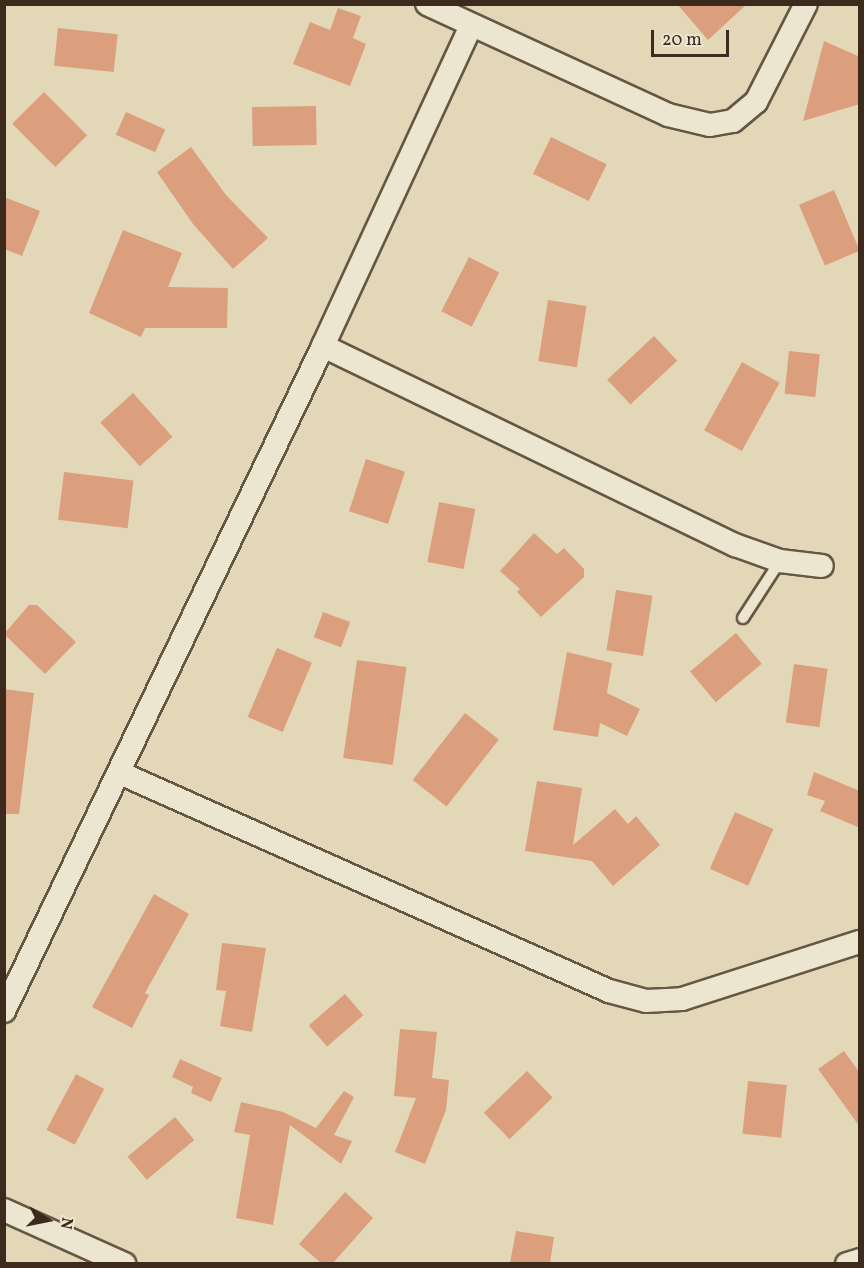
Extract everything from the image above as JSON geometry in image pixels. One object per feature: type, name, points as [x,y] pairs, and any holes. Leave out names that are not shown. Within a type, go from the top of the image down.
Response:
[{"type":"street","points":[[427,4],[668,115],[710,126],[733,121],[756,102],[806,4]]},
{"type":"street","points":[[4,1011],[323,346],[471,26]]},
{"type":"street","points":[[323,346],[735,544],[780,561],[822,566]]},
{"type":"street","points":[[120,773],[609,991],[646,1001],[682,999],[860,942]]},
{"type":"street","points":[[4,1210],[124,1263]]},
{"type":"street","points":[[847,1263],[860,1260]]},
{"type":"lane","points":[[743,618],[780,561]]},
{"type":"building","points":[[677,4],[747,4],[708,40]]},
{"type":"building","points":[[338,8],[361,16],[353,38],[366,44],[350,86],[293,64],[310,22],[330,30]]},
{"type":"building","points":[[58,28],[118,34],[114,72],[54,66]]},
{"type":"building","points":[[824,41],[860,57],[860,104],[803,121]]},
{"type":"building","points":[[44,92],[87,135],[55,167],[12,124]]},
{"type":"building","points":[[316,106],[317,145],[253,146],[252,107]]},
{"type":"building","points":[[126,112],[165,129],[155,152],[116,135]]},
{"type":"building","points":[[551,137],[607,164],[589,201],[533,174]]},
{"type":"building","points":[[191,147],[226,195],[268,238],[233,269],[193,224],[157,172]]},
{"type":"building","points":[[834,190],[860,251],[825,266],[799,205]]},
{"type":"building","points":[[4,197],[40,211],[22,256],[4,249]]},
{"type":"building","points":[[123,230],[182,253],[168,287],[228,288],[227,328],[145,328],[141,337],[89,313]]},
{"type":"building","points":[[469,257],[499,272],[472,327],[441,311]]},
{"type":"building","points":[[548,300],[587,306],[577,367],[538,361]]},
{"type":"building","points":[[654,336],[677,361],[630,405],[607,380]]},
{"type":"building","points":[[789,351],[820,354],[815,397],[785,394]]},
{"type":"building","points":[[742,362],[780,383],[742,451],[704,430]]},
{"type":"building","points":[[133,393],[172,437],[140,466],[100,422]]},
{"type":"building","points":[[366,459],[405,472],[388,524],[349,511]]},
{"type":"building","points":[[64,472],[133,481],[128,528],[58,520]]},
{"type":"building","points":[[439,502],[475,509],[464,569],[427,562]]},
{"type":"building","points":[[534,533],[557,554],[564,548],[584,569],[584,577],[541,617],[517,592],[520,589],[500,571]]},
{"type":"building","points":[[616,590],[653,596],[643,656],[606,650]]},
{"type":"building","points":[[29,605],[37,605],[76,642],[45,674],[4,634]]},
{"type":"building","points":[[323,612],[350,622],[341,647],[314,637]]},
{"type":"building","points":[[736,633],[762,664],[716,702],[690,672]]},
{"type":"building","points":[[277,648],[312,663],[283,732],[248,717]]},
{"type":"building","points":[[567,652],[612,663],[607,693],[640,709],[627,736],[600,723],[598,737],[553,730]]},
{"type":"building","points":[[357,660],[407,667],[393,765],[343,758]]},
{"type":"building","points":[[794,664],[828,669],[819,727],[786,722]]},
{"type":"building","points":[[4,689],[34,693],[19,814],[4,814]]},
{"type":"building","points":[[465,713],[499,739],[447,806],[413,780]]},
{"type":"building","points":[[814,772],[860,791],[860,828],[820,811],[825,801],[807,795]]},
{"type":"building","points":[[537,781],[582,788],[573,845],[615,809],[628,824],[636,816],[660,845],[613,886],[592,861],[525,851]]},
{"type":"building","points":[[735,812],[773,829],[748,886],[710,869]]},
{"type":"building","points":[[154,894],[189,914],[145,993],[149,995],[132,1028],[92,1007]]},
{"type":"building","points":[[222,943],[266,948],[252,1032],[220,1026],[226,991],[216,990]]},
{"type":"building","points":[[345,994],[363,1015],[327,1047],[309,1025]]},
{"type":"building","points":[[400,1029],[437,1032],[432,1078],[449,1080],[446,1110],[425,1164],[395,1152],[416,1098],[394,1096]]},
{"type":"building","points":[[844,1051],[860,1073],[860,1127],[818,1069]]},
{"type":"building","points":[[180,1059],[222,1078],[211,1102],[191,1093],[193,1087],[172,1077]]},
{"type":"building","points":[[527,1071],[553,1098],[510,1139],[484,1113]]},
{"type":"building","points":[[76,1074],[104,1089],[75,1145],[46,1130]]},
{"type":"building","points":[[748,1081],[787,1085],[781,1138],[742,1134]]},
{"type":"building","points":[[344,1091],[354,1097],[334,1135],[352,1141],[341,1164],[290,1125],[273,1225],[236,1218],[250,1135],[234,1132],[241,1102],[283,1112],[316,1128]]},
{"type":"building","points":[[175,1117],[194,1140],[147,1180],[128,1157]]},
{"type":"building","points":[[345,1192],[373,1218],[333,1263],[321,1263],[299,1244]]},
{"type":"building","points":[[516,1231],[554,1237],[550,1263],[510,1263]]}]
